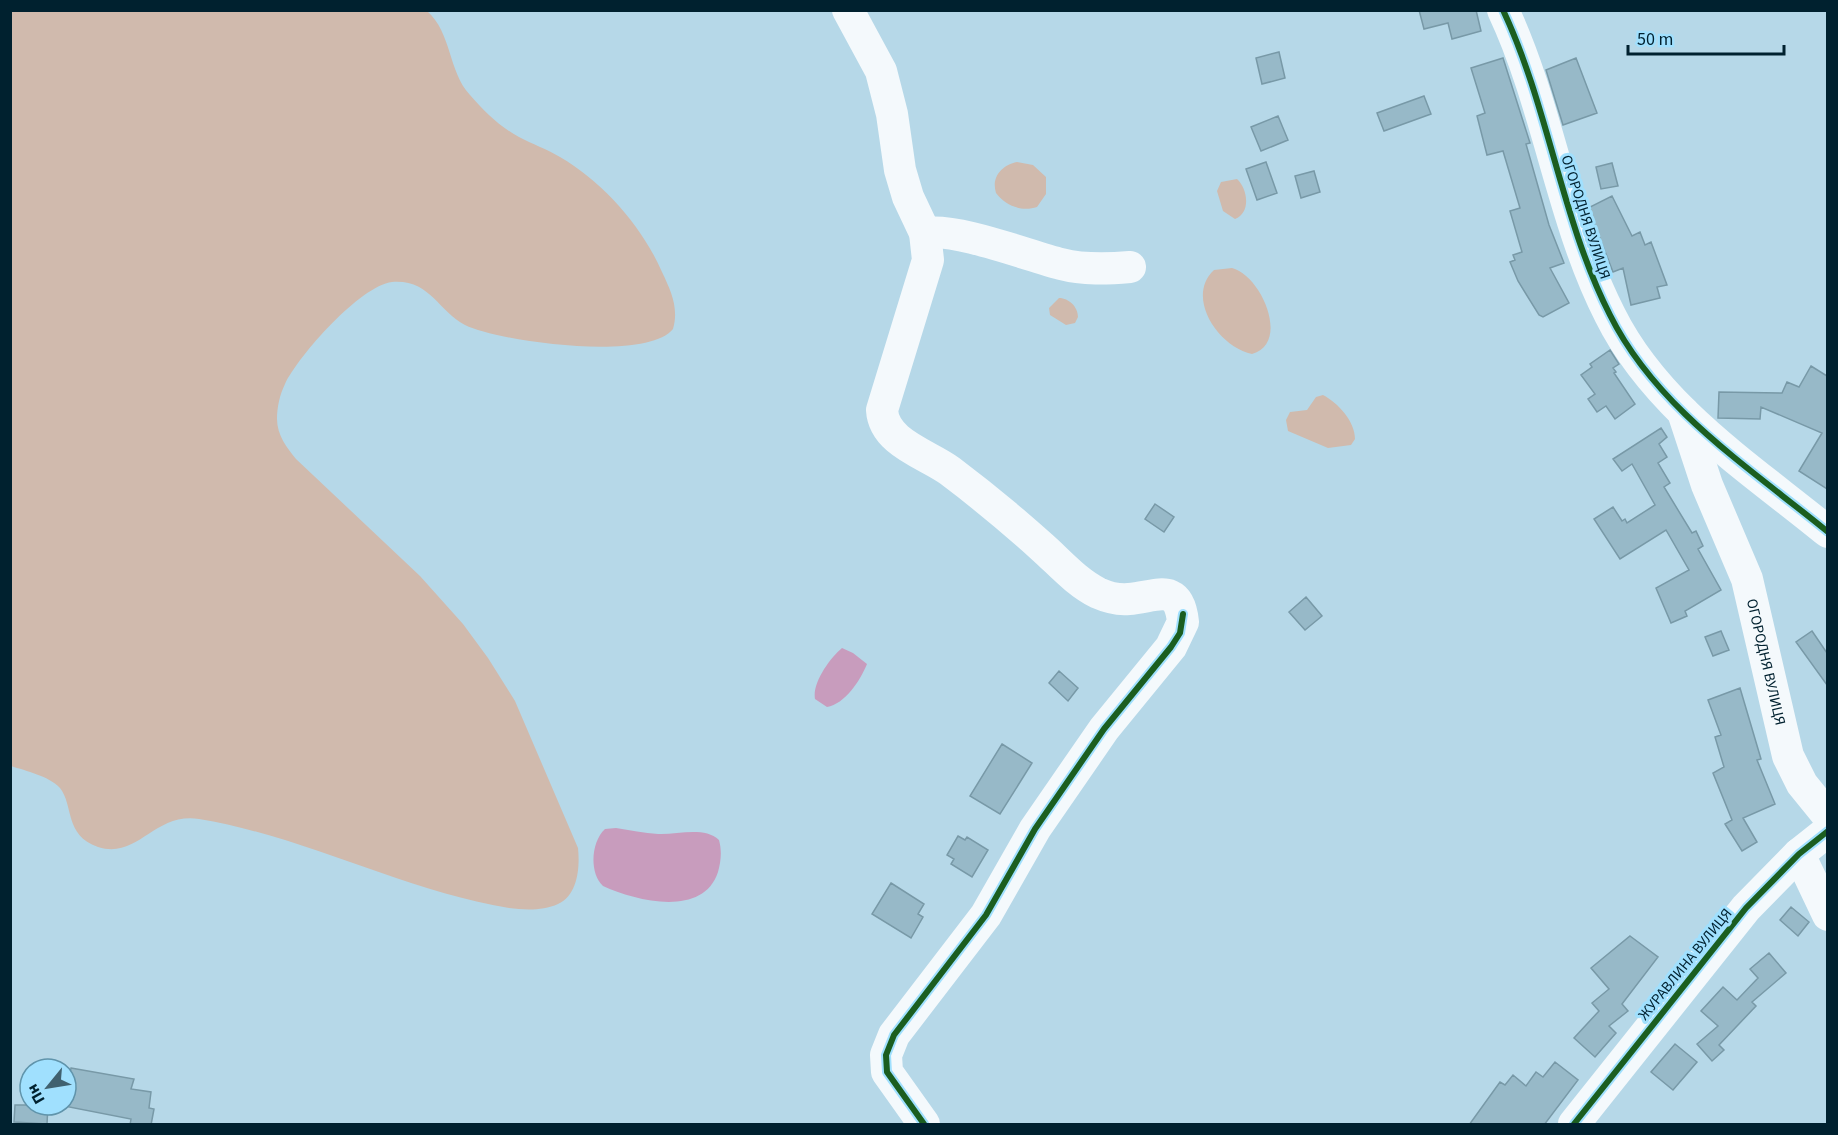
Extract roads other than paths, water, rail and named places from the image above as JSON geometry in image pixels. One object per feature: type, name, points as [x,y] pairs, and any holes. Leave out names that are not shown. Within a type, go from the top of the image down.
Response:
[{"type":"street","points":[[848,10],[881,71],[888,94],[904,186],[925,233],[928,260],[882,410],[887,429],[898,440],[950,471],[1085,585],[1099,593],[1122,599],[1157,593],[1169,594],[1177,602],[1182,614],[1180,633],[1171,647],[1095,741],[1072,779],[1035,829],[986,915],[888,1045],[885,1064],[888,1072],[924,1125]]},
{"type":"street","name":"ОГОРОДНЯ ВУЛИЦЯ","points":[[1503,10],[1523,61],[1601,297],[1635,356],[1683,412],[1707,485],[1746,579],[1788,756],[1802,784],[1827,816]]},
{"type":"street","points":[[925,233],[937,232],[980,241],[1070,265],[1103,269],[1130,267]]},
{"type":"street","points":[[1683,412],[1827,532]]},
{"type":"street","name":"ЖУРАВЛИНА ВУЛИЦЯ","points":[[1574,1125],[1723,934],[1767,885],[1827,831]]},
{"type":"street","points":[[1799,854],[1827,915]]}]
